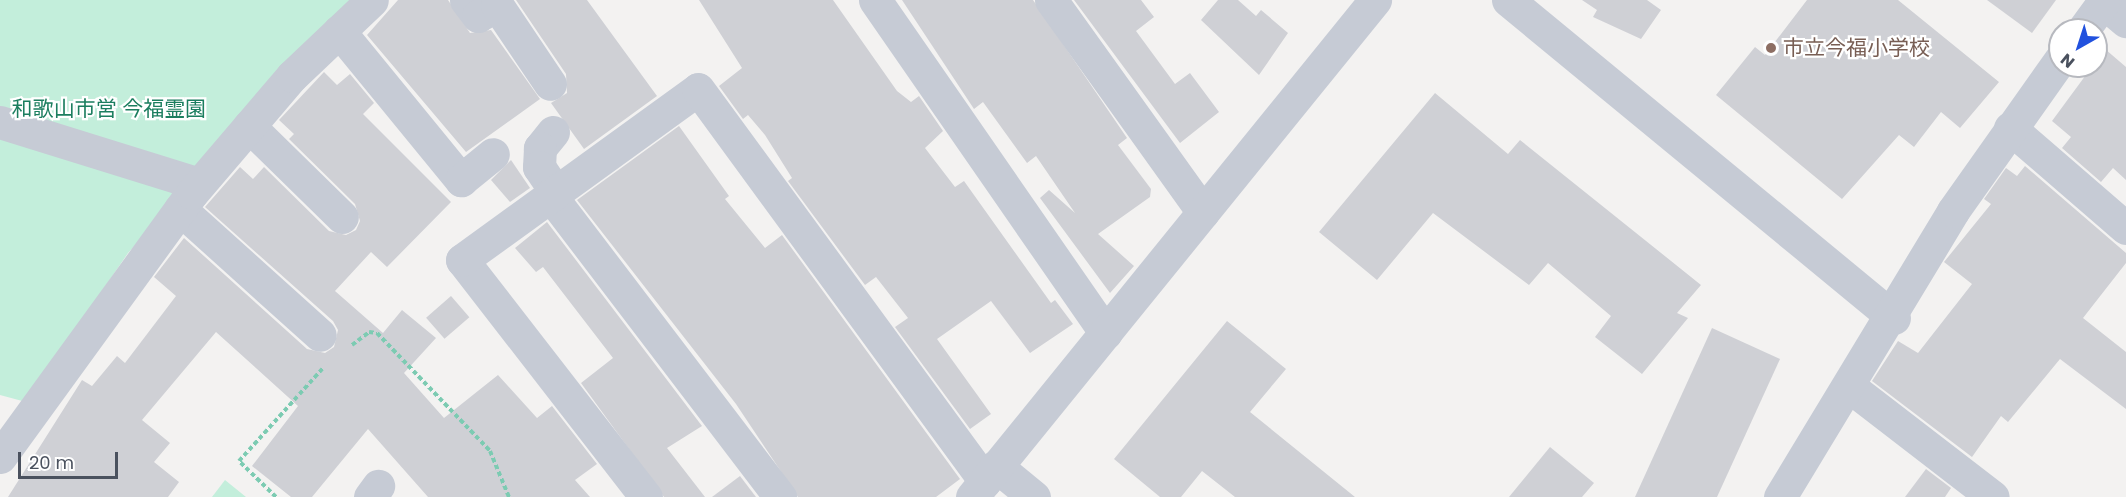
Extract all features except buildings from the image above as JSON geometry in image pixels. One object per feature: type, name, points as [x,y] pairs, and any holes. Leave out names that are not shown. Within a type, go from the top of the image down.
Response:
[{"type":"street","points":[[0,457],[189,197],[249,126],[339,31],[372,0]]},
{"type":"street","points":[[466,0],[478,16],[497,5],[550,84]]},
{"type":"street","points":[[875,0],[1106,333]]},
{"type":"street","points":[[1051,0],[1203,212]]},
{"type":"street","points":[[984,481],[1376,0]]},
{"type":"street","points":[[1509,0],[1894,318]]},
{"type":"street","points":[[2098,18],[2111,8]]},
{"type":"street","points":[[339,31],[460,180],[493,154]]},
{"type":"street","points":[[1780,497],[1894,318],[1953,211],[2048,76]]},
{"type":"street","points":[[646,497],[462,260],[698,89],[984,481],[1034,497]]},
{"type":"street","points":[[0,122],[189,197],[331,350]]},
{"type":"street","points":[[249,126],[342,217]]},
{"type":"street","points":[[2010,128],[2126,228]]},
{"type":"street","points":[[553,132],[540,148],[539,166],[552,193],[780,497]]},
{"type":"street","points":[[1850,387],[1993,497]]},
{"type":"path","points":[[276,497],[239,461],[331,350],[369,332],[377,333],[490,452],[509,497]]},
{"type":"green space","name":"和歌山市営 今福霊園","points":[[0,0],[358,0],[128,253],[26,402],[0,395]]},
{"type":"green space","points":[[225,480],[246,497],[212,497]]},
{"type":"place","name":"市立今福小学校","points":[[1771,48]]}]
